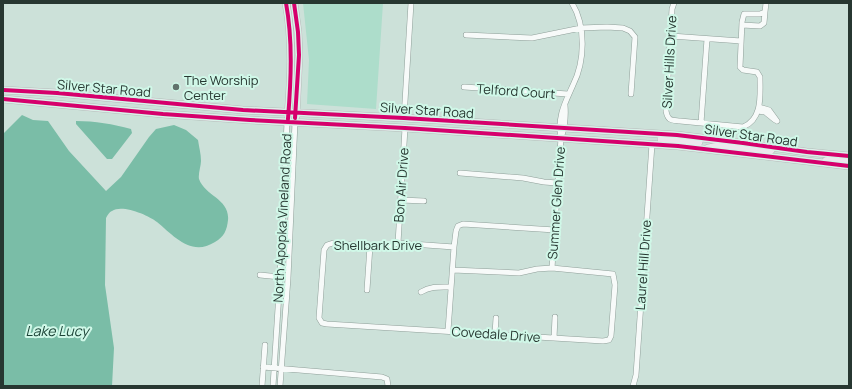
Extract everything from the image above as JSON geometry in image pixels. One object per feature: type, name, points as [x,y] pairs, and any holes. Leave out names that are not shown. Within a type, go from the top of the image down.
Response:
[{"type":"main road","name":"North Apopka Vineland Road","points":[[286,3],[290,41],[292,113]]},
{"type":"main road","name":"North Apopka Vineland Road","points":[[291,122],[299,55],[294,3]]},
{"type":"main road","name":"Silver Star Road","points":[[3,90],[58,93],[235,110],[404,118],[677,135],[849,156]]},
{"type":"main road","name":"Silver Star Road","points":[[3,99],[163,114],[652,144],[849,166]]},
{"type":"main road","points":[[405,128],[411,124],[463,126],[475,123]]},
{"type":"main road","points":[[652,144],[660,139],[706,143],[716,139]]},
{"type":"main road","points":[[704,149],[717,145],[766,151],[778,148]]},
{"type":"main road","points":[[777,158],[787,153],[820,158],[833,155]]},
{"type":"main road","points":[[818,163],[831,160],[849,161]]},
{"type":"street","points":[[404,118],[411,3]]},
{"type":"street","points":[[568,94],[574,84],[580,68],[582,52],[581,28],[577,13],[572,3]]},
{"type":"street","name":"Silver Hills Drive","points":[[674,3],[672,9],[666,111],[667,117],[670,120],[743,127],[748,125],[756,118],[759,109],[759,74],[757,72],[741,69],[740,67],[742,25]]},
{"type":"street","points":[[765,12],[760,14],[744,14],[742,25],[760,26],[764,23],[766,3]]},
{"type":"street","points":[[466,35],[532,38],[581,28],[623,28],[630,31],[635,37],[631,94]]},
{"type":"street","points":[[670,36],[741,41]]},
{"type":"street","points":[[701,123],[707,39]]},
{"type":"street","name":"Telford Court","points":[[464,87],[568,94]]},
{"type":"street","name":"Summer Glen Drive","points":[[552,268],[561,138],[566,117],[565,102],[568,94]]},
{"type":"street","name":"North Apopka Vineland Road","points":[[273,386],[291,122]]},
{"type":"street","name":"North Apopka Vineland Road","points":[[280,386],[288,278],[291,122]]},
{"type":"street","name":"Bon Air Drive","points":[[398,243],[405,128]]},
{"type":"street","name":"Laurel Hill Drive","points":[[633,386],[636,375],[652,144]]},
{"type":"street","points":[[460,174],[523,178],[557,183]]},
{"type":"street","points":[[401,200],[424,201]]},
{"type":"street","points":[[448,331],[454,247],[458,226],[463,224],[554,230]]},
{"type":"street","name":"Shellbark Drive","points":[[319,318],[324,250],[327,245],[333,243],[388,247],[398,243],[454,247]]},
{"type":"street","points":[[367,290],[370,246]]},
{"type":"street","points":[[453,270],[519,273],[537,269],[552,268]]},
{"type":"street","name":"Covedale Drive","points":[[319,318],[322,323],[327,324],[603,341],[609,340],[611,336],[615,285],[613,274],[552,268]]},
{"type":"street","points":[[260,276],[280,277]]},
{"type":"street","points":[[421,292],[435,286],[451,287]]},
{"type":"street","points":[[554,338],[555,317]]},
{"type":"street","points":[[495,334],[496,318]]},
{"type":"street","points":[[262,386],[265,345]]},
{"type":"street","points":[[263,367],[382,377],[386,379],[388,386]]},
{"type":"shaded area","points":[[303,3],[383,3],[376,109],[307,104],[309,60]]},
{"type":"water","name":"Lake Lucy","points":[[22,115],[33,120],[48,121],[69,151],[106,191],[121,177],[156,129],[174,125],[186,130],[198,140],[201,161],[199,179],[202,185],[221,202],[228,213],[228,224],[223,235],[215,242],[206,246],[198,247],[183,243],[153,219],[135,211],[116,209],[108,215],[106,218],[105,285],[114,348],[112,386],[3,386],[3,134]]},
{"type":"water","points":[[76,121],[97,122],[131,129],[132,133],[112,159],[107,159],[76,124]]},
{"type":"cycle path","points":[[286,3],[290,32],[291,75],[288,119]]},
{"type":"cycle path","points":[[294,3],[298,32],[299,55],[295,118]]},
{"type":"cycle path","points":[[3,90],[57,93],[243,110],[404,118],[677,135],[849,156]]},
{"type":"cycle path","points":[[3,99],[163,114],[678,146],[849,166]]},
{"type":"place","name":"The Worship Center","points":[[176,87]]}]
